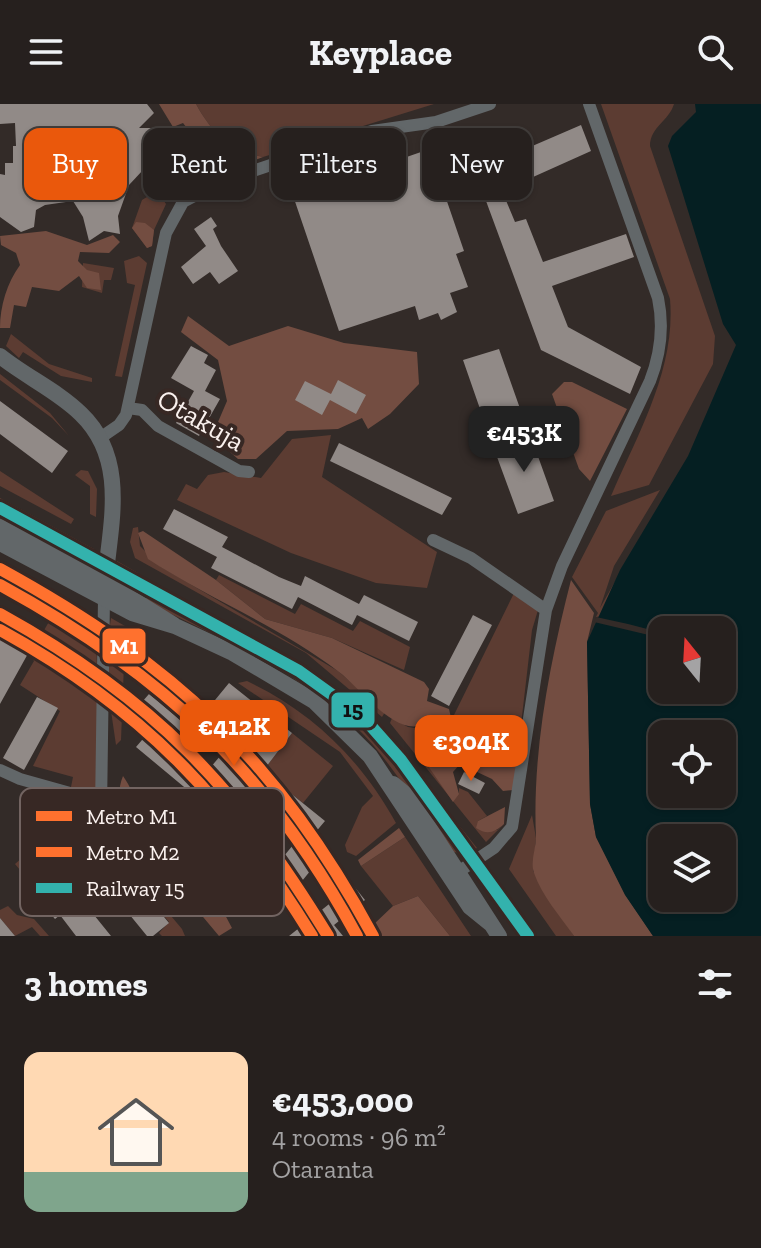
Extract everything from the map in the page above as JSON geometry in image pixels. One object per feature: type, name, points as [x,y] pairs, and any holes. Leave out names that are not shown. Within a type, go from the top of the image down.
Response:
[{"type":"street","points":[[100,438],[119,425],[128,408],[166,233],[183,202],[223,181],[372,131],[436,122],[490,104]]},
{"type":"street","points":[[455,874],[506,837],[517,813],[546,610],[562,566],[650,381],[661,338],[661,311],[655,286],[589,104]]},
{"type":"street","points":[[0,356],[81,413],[100,438],[109,465],[114,508],[104,590],[101,788]]},
{"type":"street","name":"Otakuja","points":[[128,408],[142,410],[166,430],[239,471],[249,472]]},
{"type":"street","points":[[0,527],[104,590]]},
{"type":"street","points":[[433,540],[471,558],[546,610]]},
{"type":"street","points":[[0,543],[233,653],[314,701],[353,736],[391,784],[410,798],[455,874],[495,930]]},
{"type":"street","points":[[0,770],[55,788]]},
{"type":"shaded area","points":[[159,104],[196,104],[212,128],[187,128],[183,123],[173,127]]},
{"type":"shaded area","points":[[196,104],[434,104],[357,128],[271,128],[271,155],[263,157],[255,155],[255,128],[212,128]]},
{"type":"shaded area","points":[[601,104],[674,104],[653,134],[650,146],[715,336],[713,364],[649,485],[611,496],[661,375],[670,325],[670,299]]},
{"type":"shaded area","points":[[142,200],[163,200],[166,204],[154,230],[152,246],[147,248],[132,228]]},
{"type":"shaded area","points":[[136,222],[145,223],[154,230],[152,246],[147,248],[132,228]]},
{"type":"shaded area","points":[[46,231],[87,245],[113,235],[120,242],[109,253],[80,252],[78,261],[87,270],[99,273],[101,290],[87,288],[79,276],[59,291],[32,287],[26,307],[14,305],[10,328],[0,328],[5,295],[20,265],[16,253],[1,245],[0,236]]},
{"type":"shaded area","points":[[139,256],[147,263],[122,377],[115,376],[135,285],[127,283],[124,261]]},
{"type":"shaded area","points":[[83,263],[114,268],[111,280],[104,280],[102,293],[82,287]]},
{"type":"shaded area","points":[[188,316],[229,346],[288,326],[344,343],[417,352],[419,384],[390,414],[368,429],[362,418],[338,429],[287,431],[256,459],[238,459],[212,436],[227,401],[218,360],[181,332]]},
{"type":"shaded area","points":[[11,334],[49,364],[92,378],[92,382],[61,376],[23,352],[19,358],[6,346]]},
{"type":"shaded area","points":[[0,374],[50,413],[69,436],[52,418],[0,380]]},
{"type":"shaded area","points":[[564,382],[572,382],[627,409],[590,481],[579,469],[552,394]]},
{"type":"shaded area","points":[[331,435],[322,477],[437,552],[427,588],[376,583],[291,553],[177,500],[186,484],[197,489],[208,475],[224,472],[261,478],[292,439]]},
{"type":"shaded area","points":[[81,470],[88,471],[97,489],[96,517],[90,514],[90,486],[75,475]]},
{"type":"shaded area","points":[[0,471],[74,519],[71,524],[0,486]]},
{"type":"shaded area","points":[[660,490],[614,566],[600,608],[642,534],[761,588],[596,617],[598,613],[572,577],[606,511]]},
{"type":"shaded area","points":[[0,498],[94,549],[74,554],[62,551],[0,523]]},
{"type":"shaded area","points":[[138,527],[140,546],[161,567],[338,671],[385,712],[382,717],[306,653],[135,558],[130,542],[133,528]]},
{"type":"shaded area","points":[[143,531],[216,580],[265,619],[332,638],[424,682],[429,689],[427,701],[449,709],[454,731],[475,745],[519,742],[513,790],[503,791],[492,779],[460,764],[453,772],[459,794],[453,802],[426,763],[424,756],[429,749],[418,726],[397,722],[317,656],[148,559],[138,533]]},
{"type":"shaded area","points":[[117,561],[138,573],[134,596],[120,585]]},
{"type":"shaded area","points":[[219,575],[295,614],[301,604],[353,631],[360,621],[410,647],[404,670],[332,638],[265,619],[216,580]]},
{"type":"shaded area","points":[[571,580],[594,613],[587,642],[590,804],[596,837],[625,894],[653,936],[574,936],[546,898],[533,868],[540,740],[556,643]]},
{"type":"shaded area","points":[[155,583],[312,674],[354,704],[390,739],[477,848],[466,854],[454,852],[369,740],[308,688],[227,641],[144,601]]},
{"type":"shaded area","points":[[514,593],[538,610],[532,630],[519,742],[475,745],[454,731],[453,717]]},
{"type":"shaded area","points":[[55,611],[96,629],[100,788],[73,788],[73,777],[33,766],[60,711],[20,685],[34,661],[30,655]]},
{"type":"shaded area","points":[[111,618],[125,626],[124,643],[109,632]]},
{"type":"shaded area","points":[[113,656],[124,664],[121,740],[116,745],[105,670],[109,657]]},
{"type":"shaded area","points":[[247,681],[271,693],[314,723],[351,759],[382,800],[396,823],[356,856],[347,852],[345,845],[362,807],[373,796],[340,752],[238,683]]},
{"type":"shaded area","points":[[392,718],[408,727],[421,729],[421,738],[429,750],[426,763],[459,794],[459,788],[468,792],[487,816],[478,821],[497,830],[504,824],[486,842],[390,723]]},
{"type":"shaded area","points":[[292,733],[333,766],[303,803],[263,771]]},
{"type":"shaded area","points":[[123,776],[130,788],[120,788]]},
{"type":"shaded area","points":[[505,807],[504,824],[500,827],[487,832],[476,828],[478,821]]},
{"type":"shaded area","points":[[532,815],[536,838],[533,871],[574,936],[556,936],[509,869]]},
{"type":"shaded area","points":[[399,828],[405,837],[361,866],[358,860]]},
{"type":"shaded area","points":[[405,837],[471,936],[450,936],[418,896],[393,906],[361,866]]},
{"type":"shaded area","points":[[418,896],[450,936],[380,936],[373,925],[393,906]]},
{"type":"shaded area","points":[[8,906],[17,915],[34,919],[49,936],[40,936],[32,927],[15,936],[0,918],[0,910]]},
{"type":"shaded area","points":[[164,916],[171,916],[185,936],[162,936],[159,933],[169,922]]},
{"type":"shaded area","points":[[202,916],[226,916],[232,928],[219,936]]},
{"type":"water","points":[[695,104],[761,104],[761,936],[653,936],[625,895],[596,837],[590,804],[587,642],[620,570],[688,456],[736,345],[723,324],[668,146],[672,136],[696,112]]},
{"type":"pier","points":[[596,617],[648,629],[648,635],[594,622]]},
{"type":"building","points":[[0,104],[147,104],[154,113],[139,128],[143,128],[143,170],[127,191],[127,128],[24,128],[24,200],[124,200],[118,216],[120,234],[104,231],[89,241],[83,217],[73,201],[45,205],[36,210],[34,227],[21,232],[0,217],[0,174],[5,175],[5,163],[13,163],[13,146],[16,146],[15,123],[0,124]]},
{"type":"building","points":[[581,125],[591,151],[532,178],[532,146]]},
{"type":"building","points":[[421,152],[422,200],[447,200],[464,251],[456,254],[468,287],[450,293],[457,312],[441,320],[438,313],[419,320],[415,306],[339,331],[294,200],[406,200],[406,157]]},
{"type":"building","points":[[486,200],[506,200],[515,222],[526,219],[543,262],[626,234],[634,257],[552,286],[568,327],[641,367],[630,394],[541,350]]},
{"type":"building","points":[[211,217],[217,226],[213,229],[221,246],[238,271],[219,284],[210,272],[193,284],[181,267],[206,246],[194,229]]},
{"type":"building","points":[[191,346],[208,355],[204,363],[216,370],[205,391],[220,399],[199,436],[176,423],[194,391],[171,378]]},
{"type":"building","points":[[499,349],[523,417],[487,429],[463,360]]},
{"type":"building","points":[[338,380],[366,395],[356,414],[330,400],[322,415],[295,400],[305,381],[331,394]]},
{"type":"building","points":[[0,401],[68,451],[52,473],[0,434]]},
{"type":"building","points":[[530,434],[554,501],[518,514],[493,446]]},
{"type":"building","points":[[339,443],[452,498],[442,515],[330,461]]},
{"type":"building","points":[[174,509],[228,537],[222,547],[279,577],[301,586],[305,576],[359,604],[364,595],[418,622],[409,641],[357,615],[352,625],[298,597],[292,609],[211,568],[217,557],[163,529]]},
{"type":"building","points":[[0,610],[40,632],[0,704]]},
{"type":"building","points":[[473,615],[492,625],[449,706],[431,696]]},
{"type":"building","points":[[229,683],[292,733],[263,771],[325,821],[303,847],[319,860],[298,886],[284,874],[284,856],[302,834],[284,819],[284,788],[185,788],[136,747],[154,726],[135,710],[149,694],[190,728],[178,741],[210,768],[237,736],[206,711]]},
{"type":"building","points":[[37,697],[58,708],[24,770],[3,758]]},
{"type":"building","points":[[464,772],[485,783],[479,794],[458,784]]},
{"type":"building","points":[[353,885],[365,900],[334,925],[343,936],[289,936]]},
{"type":"building","points":[[61,916],[95,916],[111,936],[76,936]]},
{"type":"building","points":[[131,916],[163,916],[169,923],[153,936],[147,936]]},
{"type":"building","points":[[0,918],[15,936],[0,936]]},
{"type":"metro line","name":"M1","points":[[0,569],[119,642],[170,681],[216,722],[275,788]]},
{"type":"metro line","name":"M2","points":[[0,585],[112,654],[161,692],[206,732],[258,788]]},
{"type":"metro line","name":"M1","points":[[0,614],[103,679],[188,751],[222,788]]},
{"type":"metro line","name":"M2","points":[[0,630],[97,691],[139,725],[203,788]]},
{"type":"metro line","name":"M1","points":[[284,799],[337,874],[373,936]]},
{"type":"metro line","name":"M2","points":[[284,820],[323,877],[357,936]]},
{"type":"metro line","name":"M1","points":[[284,869],[328,936]]},
{"type":"metro line","name":"M2","points":[[284,893],[312,936]]},
{"type":"rail line","name":"15","points":[[0,508],[299,671],[363,717],[401,760],[528,936]]}]
